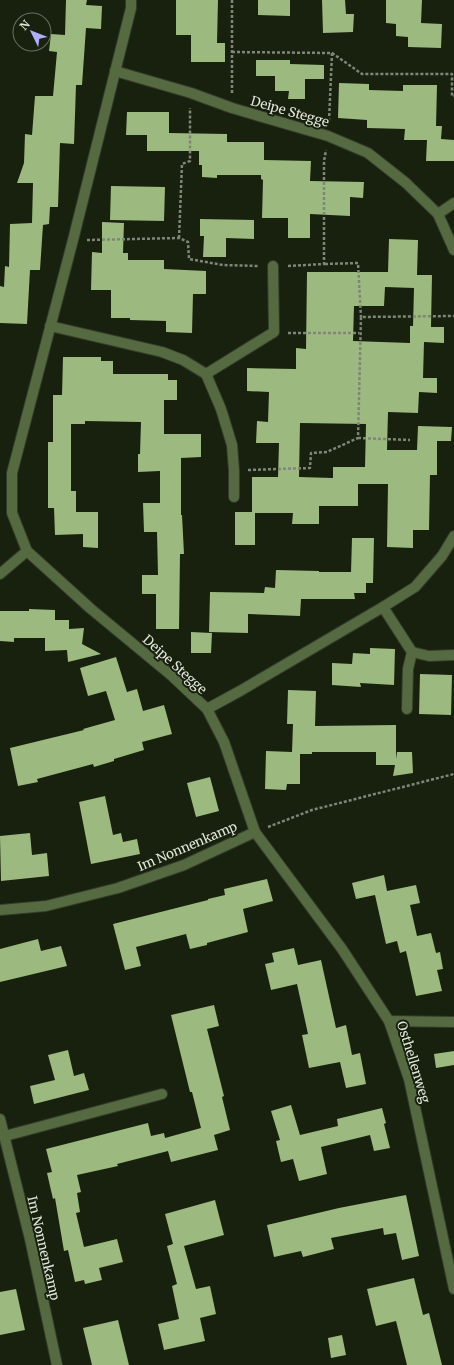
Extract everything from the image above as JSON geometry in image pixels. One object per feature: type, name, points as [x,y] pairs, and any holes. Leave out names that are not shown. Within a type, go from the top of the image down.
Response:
[{"type":"street","name":"Deipe Stegge","points":[[131,0],[131,8],[73,240],[12,473],[12,513],[26,551],[91,609],[172,676],[207,709],[415,587],[442,556],[454,536]]},
{"type":"street","name":"Deipe Stegge","points":[[115,71],[191,93],[232,108],[328,136],[368,153],[406,182],[438,214],[454,250]]},
{"type":"street","points":[[438,214],[454,203]]},
{"type":"street","points":[[206,374],[274,332],[273,266]]},
{"type":"street","points":[[50,326],[162,352],[183,360],[206,374],[221,410],[232,445],[234,497]]},
{"type":"street","points":[[0,574],[26,551]]},
{"type":"street","points":[[383,607],[412,652],[429,656],[454,655]]},
{"type":"street","points":[[407,709],[408,669],[412,652]]},
{"type":"street","name":"Im Nonnenkamp","points":[[0,910],[46,906],[118,888],[184,865],[255,832],[224,742],[207,709]]},
{"type":"street","name":"Osthellenweg","points":[[255,832],[342,948],[388,1020],[408,1078],[454,1289]]},
{"type":"street","points":[[388,1020],[454,1022]]},
{"type":"street","points":[[5,1136],[162,1094]]},
{"type":"street","name":"Im Nonnenkamp","points":[[0,1119],[30,1239],[57,1365]]},
{"type":"path","points":[[232,0],[232,108]]},
{"type":"path","points":[[232,52],[332,53],[362,74],[452,74],[452,96],[454,96]]},
{"type":"path","points":[[324,264],[324,161],[328,136],[332,53]]},
{"type":"path","points":[[179,238],[182,164],[190,161],[191,93]]},
{"type":"path","points":[[73,240],[179,238],[188,242],[189,260],[223,265],[273,266],[358,263],[361,317],[359,333],[358,438]]},
{"type":"path","points":[[361,317],[454,316]]},
{"type":"path","points":[[274,332],[359,333]]},
{"type":"path","points":[[234,471],[310,468],[311,453],[328,452],[358,438],[410,440]]},
{"type":"path","points":[[255,832],[312,810],[454,774]]},
{"type":"building","points":[[66,0],[87,0],[86,5],[102,6],[101,29],[86,28],[82,85],[76,85],[74,144],[60,143],[58,207],[50,207],[49,224],[43,225],[40,270],[30,270],[27,324],[0,323],[0,286],[4,287],[5,266],[9,267],[10,224],[32,223],[33,183],[17,183],[24,163],[25,134],[32,135],[35,96],[53,96],[57,52],[52,51],[52,34],[65,35]]},
{"type":"building","points":[[176,0],[218,0],[217,43],[225,43],[225,62],[191,62],[191,35],[176,35]]},
{"type":"building","points":[[258,0],[290,0],[290,16],[258,15]]},
{"type":"building","points":[[322,0],[345,0],[346,14],[354,14],[353,32],[323,33]]},
{"type":"building","points":[[386,0],[422,0],[421,23],[442,24],[441,48],[408,47],[408,37],[396,36],[396,24],[386,23]]},
{"type":"building","points":[[256,60],[290,60],[290,64],[324,65],[324,79],[305,79],[305,99],[288,99],[289,91],[275,91],[275,76],[256,76]]},
{"type":"building","points":[[339,83],[369,84],[369,90],[403,91],[403,85],[437,85],[436,126],[442,126],[441,139],[454,140],[454,161],[426,161],[427,140],[404,140],[405,129],[367,128],[367,120],[338,118]]},
{"type":"building","points":[[127,112],[169,112],[169,133],[227,134],[227,142],[264,142],[264,160],[311,161],[310,181],[364,182],[363,198],[350,197],[350,216],[310,214],[310,238],[288,238],[288,218],[262,218],[263,180],[261,179],[261,175],[217,175],[217,178],[202,177],[202,165],[199,165],[199,151],[147,151],[147,135],[126,135]]},
{"type":"building","points":[[111,186],[165,187],[164,221],[110,220]]},
{"type":"building","points":[[200,219],[254,220],[254,239],[226,238],[226,257],[203,257],[204,236],[200,236]]},
{"type":"building","points":[[102,222],[124,223],[123,253],[128,253],[128,260],[164,260],[164,269],[206,271],[206,294],[193,294],[192,333],[166,332],[166,321],[111,318],[111,290],[91,290],[92,252],[102,253]]},
{"type":"building","points":[[389,239],[418,240],[417,275],[432,275],[431,327],[444,327],[444,343],[424,342],[423,378],[437,378],[437,393],[419,392],[418,413],[388,412],[387,450],[417,450],[418,426],[452,427],[451,441],[437,441],[437,475],[430,475],[429,530],[413,530],[413,548],[387,547],[388,484],[358,484],[358,506],[319,506],[319,524],[292,524],[293,513],[255,513],[255,545],[235,545],[235,512],[252,512],[252,477],[278,477],[279,443],[256,443],[257,421],[268,422],[269,392],[247,391],[247,368],[296,369],[296,348],[306,349],[307,272],[388,272]],"holes":[[[385,287],[414,288],[413,326],[410,326],[410,343],[353,341],[354,306],[384,306]],[[300,423],[366,424],[365,467],[333,467],[333,478],[299,477]]]},
{"type":"building","points":[[63,357],[101,357],[101,361],[113,361],[113,374],[168,374],[168,380],[177,380],[177,400],[164,400],[164,434],[201,434],[201,457],[181,458],[181,515],[184,554],[180,554],[179,629],[156,629],[156,594],[142,594],[142,575],[158,575],[157,532],[144,532],[143,503],[160,503],[160,471],[138,472],[141,422],[85,421],[85,424],[71,424],[71,491],[76,491],[76,512],[98,512],[98,548],[83,547],[83,534],[55,535],[54,508],[48,508],[48,442],[53,442],[53,395],[62,395]]},
{"type":"building","points":[[352,538],[374,538],[373,583],[366,583],[366,593],[354,593],[355,599],[301,599],[300,616],[248,614],[248,633],[209,632],[210,592],[264,593],[265,587],[275,588],[276,570],[351,572]]},
{"type":"building","points":[[29,609],[55,610],[55,620],[69,620],[69,629],[84,628],[82,644],[101,654],[68,662],[67,650],[45,651],[45,638],[14,638],[14,642],[0,641],[0,611],[29,611]]},
{"type":"building","points":[[191,632],[212,633],[211,653],[191,653]]},
{"type":"building","points":[[370,648],[395,649],[394,685],[360,683],[361,687],[332,685],[332,663],[352,664],[353,653],[370,654]]},
{"type":"building","points":[[116,657],[127,692],[137,689],[143,711],[164,705],[172,734],[142,742],[144,750],[114,759],[114,761],[94,767],[93,764],[37,779],[38,782],[18,786],[10,748],[84,730],[83,729],[115,720],[106,691],[88,696],[80,668]]},
{"type":"building","points":[[420,674],[452,675],[451,715],[419,714]]},
{"type":"building","points":[[288,690],[316,691],[315,726],[396,725],[396,759],[397,752],[412,752],[413,773],[393,776],[395,765],[376,765],[376,752],[312,752],[312,754],[300,754],[300,784],[287,784],[286,790],[265,789],[266,751],[292,752],[293,724],[287,724]]},
{"type":"building","points":[[210,777],[219,811],[196,817],[187,783]]},
{"type":"building","points":[[105,796],[113,835],[121,833],[123,842],[137,839],[140,854],[91,864],[79,802]]},
{"type":"building","points":[[30,833],[32,855],[47,853],[49,876],[1,881],[0,836]]},
{"type":"building","points":[[384,875],[387,891],[416,885],[420,903],[410,905],[417,936],[431,933],[436,953],[440,952],[443,969],[437,970],[442,991],[416,996],[406,951],[400,953],[397,941],[386,944],[375,895],[356,899],[352,883]]},
{"type":"building","points":[[267,879],[273,901],[243,909],[248,932],[190,949],[186,934],[136,947],[141,966],[125,970],[113,924],[208,900],[225,895],[224,889]]},
{"type":"building","points":[[38,939],[41,951],[61,946],[67,966],[0,982],[0,949]]},
{"type":"building","points":[[294,948],[298,965],[321,960],[336,1028],[346,1025],[352,1055],[360,1053],[366,1084],[346,1088],[340,1062],[309,1068],[302,1035],[308,1034],[297,984],[271,990],[265,964],[274,962],[272,953]]},
{"type":"building","points":[[214,1005],[219,1026],[207,1029],[224,1096],[222,1097],[230,1130],[214,1135],[218,1150],[171,1162],[168,1151],[117,1164],[118,1166],[77,1175],[81,1192],[77,1193],[80,1212],[76,1213],[84,1247],[117,1239],[123,1262],[99,1268],[102,1280],[85,1284],[84,1280],[75,1282],[68,1250],[64,1251],[55,1198],[53,1199],[47,1173],[52,1172],[46,1149],[148,1123],[151,1136],[164,1133],[165,1138],[201,1128],[192,1092],[190,1092],[171,1015]]},
{"type":"building","points":[[68,1050],[74,1076],[84,1073],[89,1090],[34,1104],[30,1086],[55,1080],[48,1055]]},
{"type":"building","points":[[454,1051],[454,1065],[436,1068],[434,1054]]},
{"type":"building","points":[[291,1105],[300,1135],[338,1126],[337,1119],[382,1108],[390,1148],[374,1151],[370,1135],[321,1147],[327,1174],[299,1181],[293,1159],[281,1162],[276,1141],[280,1140],[271,1111]]},
{"type":"building","points":[[406,1195],[419,1256],[402,1260],[396,1233],[384,1235],[383,1228],[331,1238],[334,1249],[303,1257],[301,1251],[274,1257],[267,1225],[339,1208]]},
{"type":"building","points":[[215,1200],[224,1235],[184,1246],[196,1289],[210,1286],[216,1314],[200,1318],[205,1341],[164,1350],[158,1324],[179,1319],[172,1286],[177,1284],[167,1246],[173,1244],[165,1214]]},
{"type":"building","points":[[414,1278],[423,1315],[429,1313],[442,1365],[407,1365],[396,1321],[376,1326],[367,1289]]},
{"type":"building","points":[[16,1289],[25,1330],[0,1335],[0,1292]]},
{"type":"building","points":[[118,1320],[129,1365],[92,1365],[83,1328]]},
{"type":"building","points":[[342,1335],[346,1355],[331,1358],[328,1338]]}]
